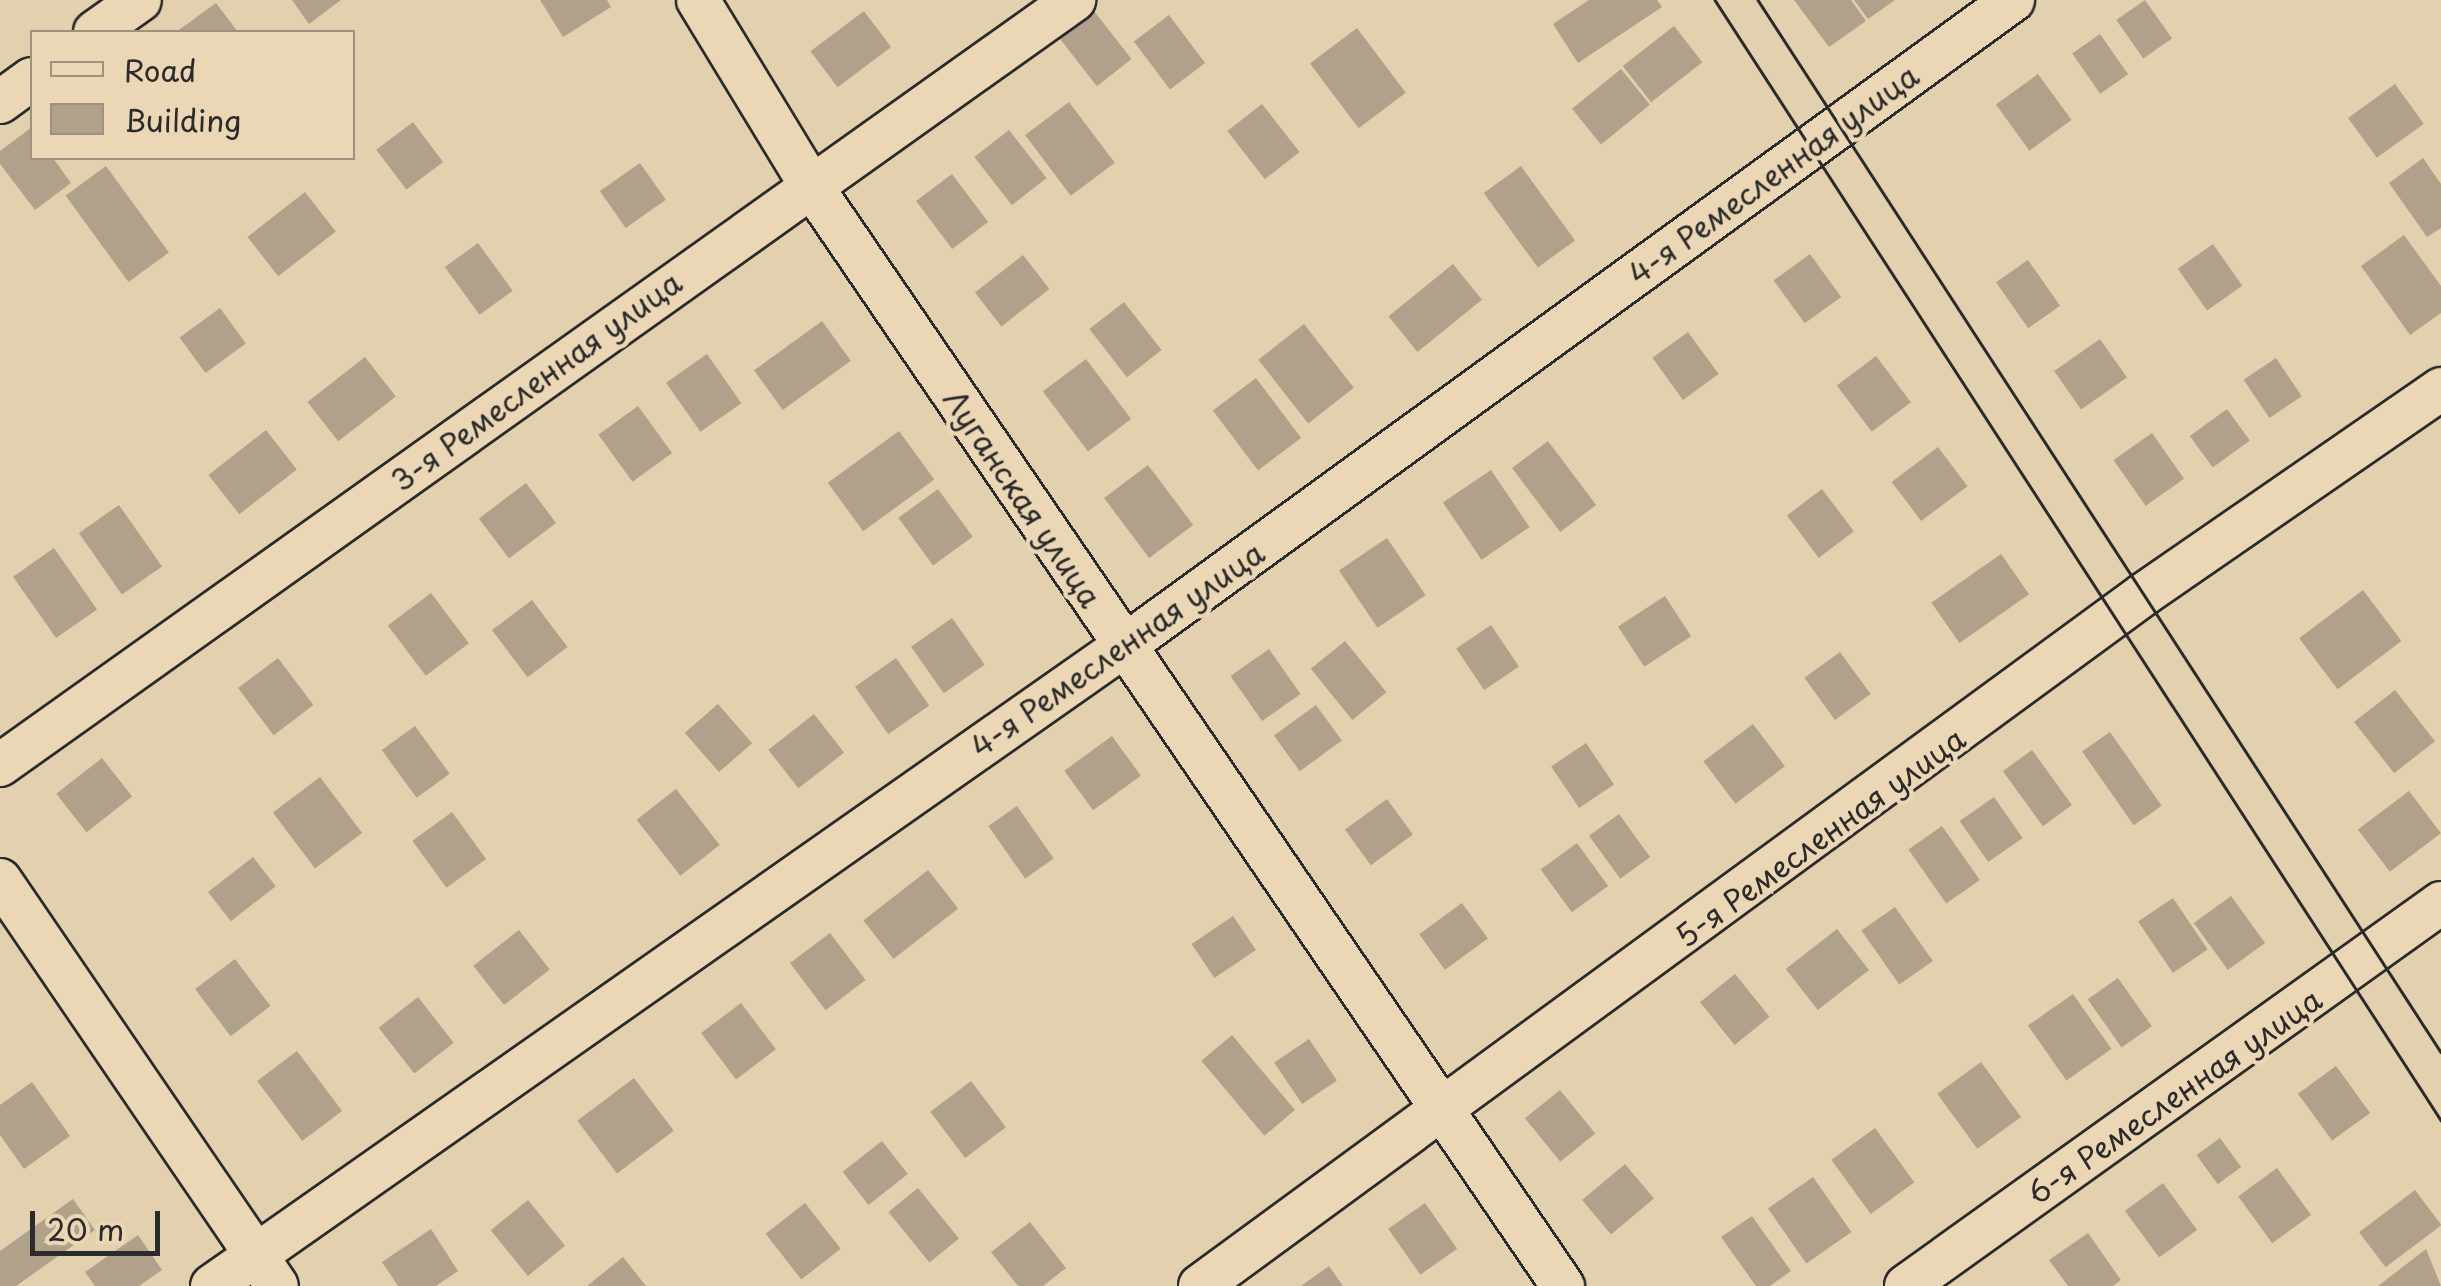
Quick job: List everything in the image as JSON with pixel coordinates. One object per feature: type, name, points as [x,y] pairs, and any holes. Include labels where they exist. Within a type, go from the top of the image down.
[{"type":"street","points":[[99,30],[140,0]]},
{"type":"street","name":"Луганская улица","points":[[698,0],[810,184],[1563,1286]]},
{"type":"street","name":"3-я Ремесленная улица","points":[[0,765],[810,184],[1074,0]]},
{"type":"street","name":"4-я Ремесленная улица","points":[[212,1286],[266,1271],[2013,0]]},
{"type":"street","points":[[0,102],[30,80]]},
{"type":"street","name":"5-я Ремесленная улица","points":[[1200,1286],[1446,1112],[2144,594],[2441,389]]},
{"type":"street","points":[[0,880],[266,1271]]},
{"type":"street","name":"6-я Ремесленная улица","points":[[1906,1286],[2441,903]]},
{"type":"building","points":[[292,0],[341,0],[309,24]]},
{"type":"building","points":[[540,0],[607,0],[611,7],[563,37]]},
{"type":"building","points":[[1589,0],[1657,0],[1662,7],[1578,63],[1553,24]]},
{"type":"building","points":[[1794,0],[1851,0],[1866,21],[1829,47]]},
{"type":"building","points":[[1854,0],[1895,0],[1868,19]]},
{"type":"building","points":[[2145,0],[2172,39],[2143,59],[2116,20]]},
{"type":"building","points":[[216,3],[236,30],[179,30]]},
{"type":"building","points":[[864,11],[891,47],[838,87],[810,51]]},
{"type":"building","points":[[1094,11],[1132,59],[1097,86],[1059,38]]},
{"type":"building","points":[[1169,15],[1205,63],[1170,89],[1134,41]]},
{"type":"building","points":[[1674,26],[1702,62],[1651,102],[1623,66]]},
{"type":"building","points":[[1357,28],[1406,93],[1359,128],[1310,64]]},
{"type":"building","points":[[2100,34],[2128,74],[2100,94],[2072,54]]},
{"type":"building","points":[[1621,69],[1650,105],[1601,144],[1572,109]]},
{"type":"building","points":[[2038,74],[2072,120],[2029,151],[1996,105]]},
{"type":"building","points":[[2395,84],[2424,124],[2377,158],[2348,118]]},
{"type":"building","points":[[1069,102],[1115,163],[1071,196],[1025,135]]},
{"type":"building","points":[[1262,104],[1300,152],[1265,179],[1227,131]]},
{"type":"building","points":[[413,122],[443,162],[406,190],[376,150]]},
{"type":"building","points":[[30,128],[30,160],[54,160],[71,183],[35,210],[0,164],[0,151]]},
{"type":"building","points":[[1009,130],[1047,178],[1012,205],[974,157]]},
{"type":"building","points":[[2423,158],[2441,184],[2441,228],[2427,237],[2389,183]]},
{"type":"building","points":[[640,163],[666,200],[626,228],[600,191]]},
{"type":"building","points":[[106,166],[169,253],[128,282],[66,195]]},
{"type":"building","points":[[1521,166],[1575,240],[1538,267],[1484,193]]},
{"type":"building","points":[[952,174],[988,222],[952,249],[916,201]]},
{"type":"building","points":[[305,192],[336,231],[278,276],[247,237]]},
{"type":"building","points":[[2404,235],[2441,286],[2441,313],[2410,335],[2361,266]]},
{"type":"building","points":[[478,243],[513,291],[480,315],[445,267]]},
{"type":"building","points":[[2213,244],[2242,286],[2207,310],[2178,269]]},
{"type":"building","points":[[1810,254],[1841,297],[1805,323],[1774,280]]},
{"type":"building","points":[[1023,255],[1049,289],[1001,326],[975,293]]},
{"type":"building","points":[[2028,260],[2060,306],[2028,328],[1996,282]]},
{"type":"building","points":[[1453,264],[1482,300],[1417,352],[1388,316]]},
{"type":"building","points":[[1124,302],[1162,350],[1127,377],[1089,329]]},
{"type":"building","points":[[220,308],[246,344],[205,373],[180,337]]},
{"type":"building","points":[[822,321],[851,361],[783,410],[754,370]]},
{"type":"building","points":[[1304,324],[1354,388],[1308,424],[1258,360]]},
{"type":"building","points":[[1688,332],[1719,374],[1683,400],[1652,358]]},
{"type":"building","points":[[2100,339],[2127,378],[2081,410],[2054,371]]},
{"type":"building","points":[[707,354],[741,403],[700,432],[666,383]]},
{"type":"building","points":[[1876,356],[1911,402],[1872,432],[1837,385]]},
{"type":"building","points":[[365,357],[396,396],[338,441],[307,402]]},
{"type":"building","points":[[2276,358],[2302,396],[2269,418],[2244,380]]},
{"type":"building","points":[[1086,359],[1131,419],[1088,451],[1043,391]]},
{"type":"building","points":[[1256,378],[1301,438],[1258,470],[1213,410]]},
{"type":"building","points":[[638,406],[672,453],[632,482],[598,435]]},
{"type":"building","points":[[2227,409],[2250,441],[2213,468],[2190,436]]},
{"type":"building","points":[[266,430],[297,469],[239,514],[208,475]]},
{"type":"building","points":[[899,431],[934,480],[863,531],[828,483]]},
{"type":"building","points":[[2152,433],[2184,479],[2146,506],[2113,460]]},
{"type":"building","points":[[1548,441],[1596,505],[1560,532],[1512,468]]},
{"type":"building","points":[[1938,447],[1967,486],[1921,521],[1892,482]]},
{"type":"building","points":[[1148,465],[1193,525],[1149,558],[1104,498]]},
{"type":"building","points":[[1491,470],[1530,527],[1482,560],[1443,502]]},
{"type":"building","points":[[526,483],[556,523],[509,558],[479,519]]},
{"type":"building","points":[[938,489],[973,537],[933,566],[898,518]]},
{"type":"building","points":[[1822,489],[1854,531],[1819,558],[1787,515]]},
{"type":"building","points":[[119,505],[162,566],[122,595],[79,533]]},
{"type":"building","points":[[1387,538],[1426,595],[1378,628],[1339,570]]},
{"type":"building","points":[[54,548],[97,609],[56,638],[13,577]]},
{"type":"building","points":[[2001,554],[2029,594],[1959,643],[1931,603]]},
{"type":"building","points":[[2363,590],[2402,641],[2338,689],[2299,638]]},
{"type":"building","points":[[431,593],[469,643],[426,676],[388,625]]},
{"type":"building","points":[[1665,596],[1691,636],[1644,667],[1618,626]]},
{"type":"building","points":[[532,600],[568,647],[528,677],[492,630]]},
{"type":"building","points":[[952,618],[985,665],[944,693],[911,647]]},
{"type":"building","points":[[1491,625],[1519,666],[1484,690],[1456,648]]},
{"type":"building","points":[[1345,641],[1387,692],[1352,720],[1311,669]]},
{"type":"building","points":[[1269,649],[1301,694],[1262,721],[1230,676]]},
{"type":"building","points":[[1840,652],[1871,694],[1835,720],[1804,678]]},
{"type":"building","points":[[278,658],[314,705],[274,735],[238,688]]},
{"type":"building","points":[[896,658],[929,706],[888,734],[855,687]]},
{"type":"building","points":[[2395,690],[2435,741],[2394,773],[2354,722]]},
{"type":"building","points":[[718,704],[752,743],[719,772],[685,733]]},
{"type":"building","points":[[1316,705],[1342,741],[1300,771],[1274,736]]},
{"type":"building","points":[[814,714],[844,753],[798,788],[768,750]]},
{"type":"building","points":[[1753,724],[1785,766],[1735,804],[1703,761]]},
{"type":"building","points":[[415,726],[450,774],[417,798],[382,750]]},
{"type":"building","points":[[2110,732],[2162,806],[2134,825],[2082,752]]},
{"type":"building","points":[[1112,736],[1141,776],[1093,810],[1064,771]]},
{"type":"building","points":[[1586,743],[1614,784],[1579,808],[1551,766]]},
{"type":"building","points":[[2032,750],[2072,805],[2043,826],[2003,771]]},
{"type":"building","points":[[102,758],[132,797],[86,832],[56,794]]},
{"type":"building","points":[[320,777],[362,833],[315,868],[273,813]]},
{"type":"building","points":[[676,789],[720,845],[680,876],[637,820]]},
{"type":"building","points":[[2409,791],[2441,833],[2390,872],[2358,830]]},
{"type":"building","points":[[1994,797],[2023,838],[1988,862],[1960,821]]},
{"type":"building","points":[[1387,799],[1413,835],[1371,865],[1345,830]]},
{"type":"building","points":[[1017,806],[1054,858],[1025,879],[988,826]]},
{"type":"building","points":[[452,812],[486,859],[446,888],[412,841]]},
{"type":"building","points":[[1619,814],[1650,857],[1620,879],[1589,836]]},
{"type":"building","points":[[1942,826],[1980,880],[1946,904],[1908,850]]},
{"type":"building","points":[[1577,843],[1608,886],[1572,912],[1541,869]]},
{"type":"building","points":[[253,857],[276,886],[231,921],[208,892]]},
{"type":"building","points":[[928,870],[958,909],[894,959],[863,920]]},
{"type":"building","points":[[2231,896],[2265,943],[2228,970],[2194,923]]},
{"type":"building","points":[[2173,898],[2208,949],[2173,973],[2138,921]]},
{"type":"building","points":[[1462,903],[1488,939],[1445,970],[1419,934]]},
{"type":"building","points":[[1895,907],[1933,961],[1899,985],[1861,931]]},
{"type":"building","points":[[1233,916],[1256,950],[1214,978],[1192,944]]},
{"type":"building","points":[[1837,929],[1869,970],[1818,1010],[1786,969]]},
{"type":"building","points":[[519,930],[550,969],[504,1005],[473,966]]},
{"type":"building","points":[[830,933],[866,980],[826,1010],[790,963]]},
{"type":"building","points":[[235,959],[271,1006],[231,1036],[195,989]]},
{"type":"building","points":[[1735,974],[1770,1017],[1735,1045],[1700,1002]]},
{"type":"building","points":[[2118,978],[2152,1026],[2122,1048],[2088,999]]},
{"type":"building","points":[[2073,994],[2111,1049],[2066,1080],[2028,1026]]},
{"type":"building","points":[[418,997],[454,1043],[414,1073],[379,1028]]},
{"type":"building","points":[[741,1003],[776,1049],[736,1079],[701,1033]]},
{"type":"building","points":[[1232,1035],[1295,1110],[1264,1136],[1201,1061]]},
{"type":"building","points":[[1309,1039],[1337,1080],[1302,1104],[1274,1062]]},
{"type":"building","points":[[297,1051],[342,1111],[302,1141],[257,1081]]},
{"type":"building","points":[[1981,1062],[2021,1117],[1977,1149],[1937,1094]]},
{"type":"building","points":[[2336,1066],[2370,1113],[2332,1141],[2298,1094]]},
{"type":"building","points":[[634,1078],[674,1131],[617,1173],[577,1121]]},
{"type":"building","points":[[971,1081],[1006,1127],[965,1158],[930,1112]]},
{"type":"building","points":[[32,1082],[70,1136],[24,1169],[0,1135],[0,1105]]},
{"type":"building","points":[[1560,1090],[1595,1134],[1560,1162],[1525,1118]]},
{"type":"building","points":[[1875,1128],[1914,1182],[1871,1214],[1831,1160]]},
{"type":"building","points":[[2220,1138],[2241,1167],[2218,1184],[2197,1155]]},
{"type":"building","points":[[882,1141],[908,1174],[868,1205],[843,1172]]},
{"type":"building","points":[[1625,1164],[1654,1198],[1611,1234],[1582,1200]]},
{"type":"building","points":[[2277,1168],[2311,1215],[2272,1243],[2238,1196]]},
{"type":"building","points":[[1813,1177],[1851,1232],[1806,1263],[1768,1209]]},
{"type":"building","points":[[2163,1183],[2197,1230],[2159,1258],[2125,1211]]},
{"type":"building","points":[[918,1188],[959,1239],[929,1262],[888,1212]]},
{"type":"building","points":[[2415,1190],[2441,1226],[2386,1267],[2359,1232]]},
{"type":"building","points":[[73,1199],[95,1230],[16,1286],[0,1286],[0,1251]]},
{"type":"building","points":[[528,1200],[565,1246],[528,1276],[491,1230]]},
{"type":"building","points":[[805,1203],[841,1249],[801,1279],[766,1234]]},
{"type":"building","points":[[1425,1203],[1457,1249],[1420,1275],[1388,1229]]},
{"type":"building","points":[[1752,1216],[1791,1271],[1770,1286],[1756,1286],[1721,1237]]},
{"type":"building","points":[[1030,1222],[1066,1268],[1043,1286],[1018,1286],[991,1252]]},
{"type":"building","points":[[431,1229],[458,1271],[436,1286],[398,1286],[382,1262]]},
{"type":"building","points":[[2088,1233],[2121,1280],[2113,1286],[2068,1286],[2049,1260]]},
{"type":"building","points":[[138,1235],[162,1270],[139,1286],[95,1286],[85,1272]]},
{"type":"building","points":[[2426,1249],[2441,1286],[2378,1286]]},
{"type":"building","points":[[623,1257],[646,1286],[587,1286]]},
{"type":"building","points":[[1329,1266],[1343,1286],[1301,1286]]},
{"type":"tram line","points":[[1715,0],[2441,1120]]},
{"type":"tram line","points":[[1758,0],[2441,1052]]}]
